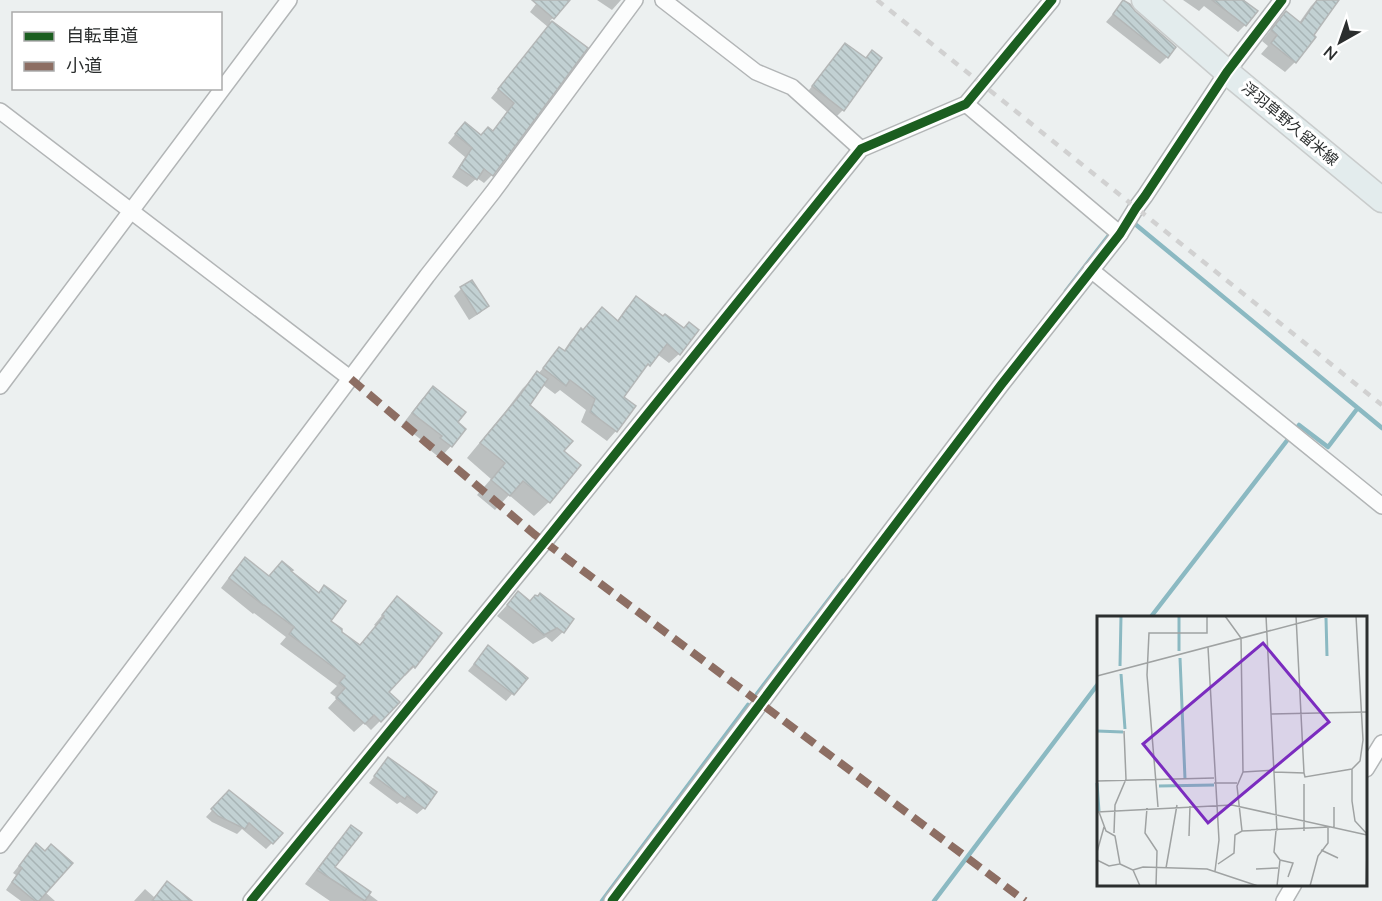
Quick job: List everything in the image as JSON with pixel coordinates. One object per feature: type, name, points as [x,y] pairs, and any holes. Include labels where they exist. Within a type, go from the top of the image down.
[{"type":"main road","name":"浮羽草野久留米線","points":[[1144,0],[1382,200]]},
{"type":"street","points":[[222,90],[289,0]]},
{"type":"street","points":[[0,845],[427,276],[493,192],[635,0]]},
{"type":"street","points":[[663,0],[756,72],[792,87],[861,149]]},
{"type":"street","points":[[251,901],[861,149],[966,104],[1052,0]]},
{"type":"street","points":[[612,901],[1001,385],[1120,234],[1227,72],[1282,0]]},
{"type":"street","points":[[0,386],[222,90]]},
{"type":"street","points":[[966,104],[1120,234]]},
{"type":"street","points":[[0,111],[351,379]]},
{"type":"street","points":[[1091,270],[1382,506]]},
{"type":"street","points":[[1367,766],[1382,743]]},
{"type":"street","points":[[1284,901],[1293,886]]},
{"type":"building","points":[[532,0],[570,0],[554,19]]},
{"type":"building","points":[[1123,0],[1176,47],[1168,58],[1113,14]]},
{"type":"building","points":[[1212,0],[1243,0],[1258,11],[1246,26]]},
{"type":"building","points":[[1317,0],[1339,0],[1314,35],[1316,37],[1296,63],[1271,43],[1277,35],[1271,30],[1286,11],[1301,23]]},
{"type":"building","points":[[552,21],[588,48],[493,176],[484,169],[477,180],[459,168],[472,148],[455,134],[465,122],[481,135],[488,127],[493,131],[514,103],[498,89]]},
{"type":"building","points":[[845,43],[866,58],[872,50],[882,58],[844,111],[812,86]]},
{"type":"building","points":[[472,280],[489,306],[477,314],[460,287]]},
{"type":"building","points":[[636,296],[684,328],[689,322],[699,330],[680,355],[667,344],[650,366],[648,364],[624,397],[636,406],[617,432],[590,412],[595,399],[570,380],[566,386],[543,368],[559,347],[565,351],[581,328],[583,330],[602,307],[618,321]]},
{"type":"building","points":[[537,371],[548,379],[530,405],[573,441],[564,451],[581,465],[550,503],[523,481],[510,496],[491,480],[505,463],[480,443]]},
{"type":"building","points":[[433,386],[466,412],[458,422],[466,429],[452,447],[440,438],[442,436],[412,413]]},
{"type":"building","points":[[245,557],[269,576],[282,561],[319,593],[324,585],[346,601],[331,621],[360,645],[397,596],[442,633],[415,668],[413,666],[389,692],[400,702],[381,722],[374,715],[365,724],[336,698],[345,688],[339,683],[345,676],[289,634],[294,627],[229,578]]},
{"type":"building","points":[[518,591],[530,601],[540,593],[574,619],[564,633],[557,628],[544,635],[507,605]]},
{"type":"building","points":[[488,645],[528,678],[514,695],[474,664]]},
{"type":"building","points":[[388,757],[437,792],[425,809],[407,796],[405,799],[374,776]]},
{"type":"building","points":[[229,790],[283,833],[273,844],[249,823],[245,829],[218,816],[211,809]]},
{"type":"building","points":[[351,825],[362,833],[335,867],[371,892],[365,901],[317,870]]},
{"type":"building","points":[[36,843],[45,851],[51,844],[73,863],[39,901],[35,901],[12,882],[22,868],[19,866]]},
{"type":"building","points":[[167,881],[192,901],[152,901]]},
{"type":"waterway","points":[[1135,224],[1382,428]]},
{"type":"waterway","points":[[1066,291],[1110,234]]},
{"type":"waterway","points":[[1152,616],[1299,425],[1328,447],[1357,409]]},
{"type":"waterway","points":[[757,694],[843,581]]},
{"type":"waterway","points":[[934,901],[1097,685]]},
{"type":"waterway","points":[[602,901],[748,705]]},
{"type":"railway","points":[[877,0],[1382,405]]},
{"type":"marked path","points":[[351,379],[534,534],[1025,901]]},
{"type":"cycle path","points":[[251,901],[861,149],[966,104],[1052,0]]},
{"type":"cycle path","points":[[612,901],[1001,385],[1120,234],[1227,72],[1282,0]]}]
